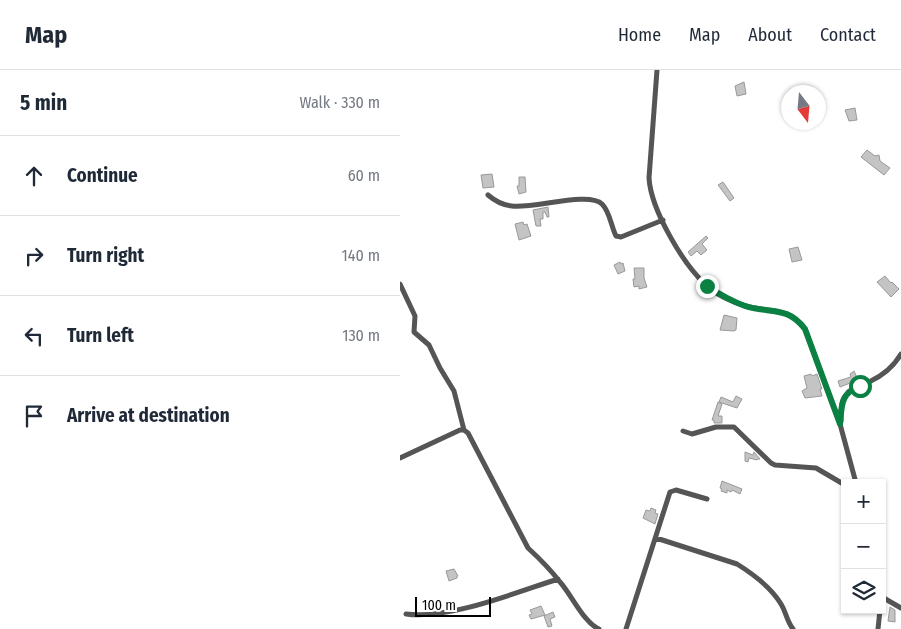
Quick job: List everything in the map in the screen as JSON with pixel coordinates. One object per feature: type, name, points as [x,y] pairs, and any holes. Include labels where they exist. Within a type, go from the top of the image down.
[{"type":"street","points":[[657,70],[649,178],[652,194],[663,220],[683,258],[707,286],[722,296],[747,306],[784,312],[800,322],[805,329],[840,424],[855,479]]},
{"type":"street","points":[[488,196],[494,201],[512,206],[538,205],[584,199],[598,201],[607,210],[616,236],[621,237],[663,220]]},
{"type":"street","points":[[400,284],[416,316],[414,332],[429,345],[454,391],[464,430],[468,433],[491,474],[526,543],[558,579],[592,624],[600,629]]},
{"type":"street","points":[[840,424],[842,403],[850,390],[877,378],[897,361],[901,354]]},
{"type":"street","points":[[683,431],[692,434],[716,427],[734,428],[770,463],[816,468],[841,483]]},
{"type":"street","points":[[400,458],[454,432],[464,430]]},
{"type":"street","points":[[626,629],[670,492],[676,490],[707,499]]},
{"type":"street","points":[[656,538],[737,564],[744,568],[778,600],[793,629]]},
{"type":"street","points":[[406,614],[419,616],[458,609],[558,579]]},
{"type":"street","points":[[886,599],[901,608]]},
{"type":"street","points":[[878,629],[880,614]]},
{"type":"building","points":[[744,82],[746,94],[737,96],[735,86]]},
{"type":"building","points":[[855,108],[857,120],[849,121],[845,110]]},
{"type":"building","points":[[867,150],[875,156],[879,155],[880,161],[890,168],[884,175],[861,157]]},
{"type":"building","points":[[492,174],[494,187],[483,188],[481,175]]},
{"type":"building","points":[[519,177],[525,177],[526,192],[519,194],[517,186],[519,186]]},
{"type":"building","points":[[723,182],[734,198],[730,201],[718,185]]},
{"type":"building","points":[[548,207],[549,217],[543,212],[543,219],[540,219],[541,226],[536,226],[533,210]]},
{"type":"building","points":[[523,222],[524,225],[527,224],[531,236],[519,240],[515,224]]},
{"type":"building","points":[[706,236],[708,238],[702,244],[707,250],[701,255],[697,251],[691,256],[688,252]]},
{"type":"building","points":[[798,247],[802,260],[792,262],[789,249]]},
{"type":"building","points":[[620,262],[621,264],[623,263],[625,271],[618,274],[614,265]]},
{"type":"building","points":[[634,268],[644,268],[644,278],[647,287],[639,289],[639,286],[634,287]]},
{"type":"building","points":[[885,276],[899,289],[891,297],[877,282]]},
{"type":"building","points":[[724,315],[737,318],[736,330],[720,330]]},
{"type":"building","points":[[854,371],[858,380],[840,387],[838,381],[851,377],[850,374]]},
{"type":"building","points":[[811,374],[812,376],[817,374],[822,389],[820,389],[822,396],[805,398],[802,391],[807,388],[804,376]]},
{"type":"building","points":[[736,396],[742,399],[737,408],[719,402],[721,397],[733,402]]},
{"type":"building","points":[[718,402],[722,404],[718,416],[722,416],[722,423],[714,423],[714,420],[712,420]]},
{"type":"building","points":[[745,452],[753,455],[754,452],[760,459],[749,458],[748,462],[745,461]]},
{"type":"building","points":[[722,481],[742,489],[740,494],[732,490],[731,492],[727,490],[727,493],[721,491]]},
{"type":"building","points":[[651,508],[656,510],[655,513],[658,514],[655,524],[643,518],[646,510],[650,511]]},
{"type":"building","points":[[454,569],[458,576],[449,581],[446,571]]},
{"type":"building","points":[[541,606],[545,615],[531,619],[529,615],[532,614],[530,610]]},
{"type":"building","points":[[890,607],[895,610],[895,622],[888,621]]},
{"type":"building","points":[[553,612],[555,617],[550,619],[552,626],[548,627],[544,616]]},
{"type":"route","points":[[707,286],[722,296],[747,306],[784,312],[800,322],[805,329],[840,424],[842,403],[845,396],[850,390],[860,386]]}]
